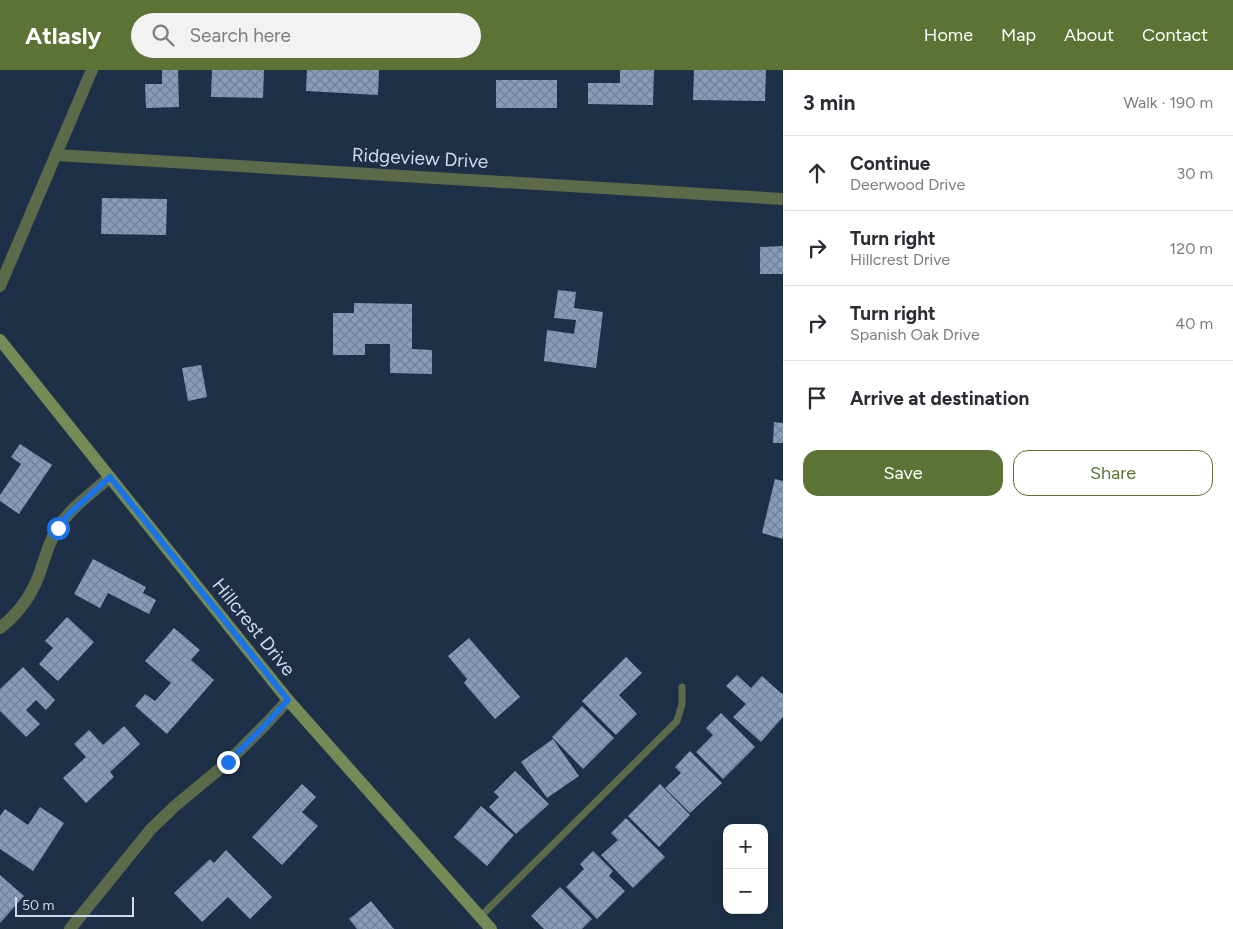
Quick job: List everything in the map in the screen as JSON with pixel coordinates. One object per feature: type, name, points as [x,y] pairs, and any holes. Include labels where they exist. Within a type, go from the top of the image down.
[{"type":"main road","name":"Hillcrest Drive","points":[[0,340],[288,700],[491,929]]},
{"type":"street","points":[[0,286],[92,70]]},
{"type":"street","name":"Ridgeview Drive","points":[[56,155],[783,198]]},
{"type":"street","points":[[0,628],[20,609],[30,594],[49,543],[58,528],[69,514],[110,477]]},
{"type":"street","points":[[70,929],[151,829],[175,806],[228,762],[288,700]]},
{"type":"lane","points":[[480,917],[677,721],[682,704],[682,687]]},
{"type":"building","points":[[162,70],[178,70],[179,107],[146,108],[145,84],[162,84]]},
{"type":"building","points":[[212,70],[264,70],[263,98],[211,97]]},
{"type":"building","points":[[307,70],[379,70],[378,95],[306,91]]},
{"type":"building","points":[[620,70],[654,70],[653,105],[588,104],[588,83],[620,83]]},
{"type":"building","points":[[694,70],[766,70],[765,101],[693,100]]},
{"type":"building","points":[[496,80],[557,80],[557,108],[496,108]]},
{"type":"building","points":[[102,198],[167,199],[166,235],[101,234]]},
{"type":"building","points":[[783,246],[783,274],[760,274],[760,247]]},
{"type":"building","points":[[558,290],[576,292],[574,308],[603,312],[596,368],[544,361],[547,330],[574,334],[576,320],[554,318]]},
{"type":"building","points":[[354,303],[412,304],[412,349],[432,350],[432,374],[390,373],[390,344],[365,344],[365,355],[333,355],[333,313],[354,313]]},
{"type":"building","points":[[201,365],[207,397],[188,401],[182,368]]},
{"type":"building","points":[[774,422],[783,423],[783,443],[773,443]]},
{"type":"building","points":[[20,444],[52,465],[19,514],[0,501],[0,495],[21,464],[11,457]]},
{"type":"building","points":[[775,479],[783,481],[783,539],[762,533]]},
{"type":"building","points":[[93,559],[146,587],[143,593],[156,600],[149,614],[108,593],[100,608],[74,594]]},
{"type":"building","points":[[67,617],[94,642],[58,681],[39,664],[53,648],[45,641]]},
{"type":"building","points":[[174,628],[200,650],[191,660],[214,680],[167,734],[135,706],[145,694],[155,701],[171,683],[145,661]]},
{"type":"building","points":[[469,638],[520,697],[495,719],[464,683],[467,679],[448,656]]},
{"type":"building","points":[[626,657],[642,673],[619,695],[637,714],[616,735],[582,701]]},
{"type":"building","points":[[23,667],[55,700],[46,710],[36,700],[26,710],[40,724],[26,737],[0,711],[0,689]]},
{"type":"building","points":[[737,675],[751,688],[762,676],[783,693],[783,717],[761,742],[733,717],[746,704],[726,686]]},
{"type":"building","points":[[582,706],[614,738],[583,769],[552,737]]},
{"type":"building","points":[[721,713],[755,747],[723,779],[696,752],[713,735],[706,728]]},
{"type":"building","points":[[124,726],[140,744],[110,772],[114,777],[86,803],[63,778],[86,757],[74,744],[89,730],[103,745]]},
{"type":"building","points":[[553,739],[579,776],[547,798],[521,762]]},
{"type":"building","points":[[690,751],[722,783],[690,813],[665,788],[681,773],[675,767]]},
{"type":"building","points":[[515,771],[549,804],[516,834],[489,807],[499,797],[494,792]]},
{"type":"building","points":[[302,784],[316,797],[302,812],[318,826],[282,865],[252,837]]},
{"type":"building","points":[[660,784],[690,815],[659,847],[628,816]]},
{"type":"building","points":[[481,806],[514,835],[487,866],[454,837]]},
{"type":"building","points":[[40,807],[64,823],[33,871],[0,849],[0,816],[5,809],[28,825]]},
{"type":"building","points":[[626,818],[665,857],[633,888],[601,855],[618,840],[611,833]]},
{"type":"building","points":[[226,850],[272,897],[250,919],[228,897],[202,922],[174,893],[210,859],[214,863]]},
{"type":"building","points":[[593,851],[613,871],[609,876],[625,891],[597,919],[566,887],[584,869],[580,864]]},
{"type":"building","points":[[0,875],[24,896],[0,923]]},
{"type":"building","points":[[560,887],[592,919],[582,929],[544,929],[531,916]]},
{"type":"building","points":[[371,901],[394,929],[357,929],[349,919]]},
{"type":"route","points":[[58,528],[69,514],[110,477],[288,700],[228,762]]}]
